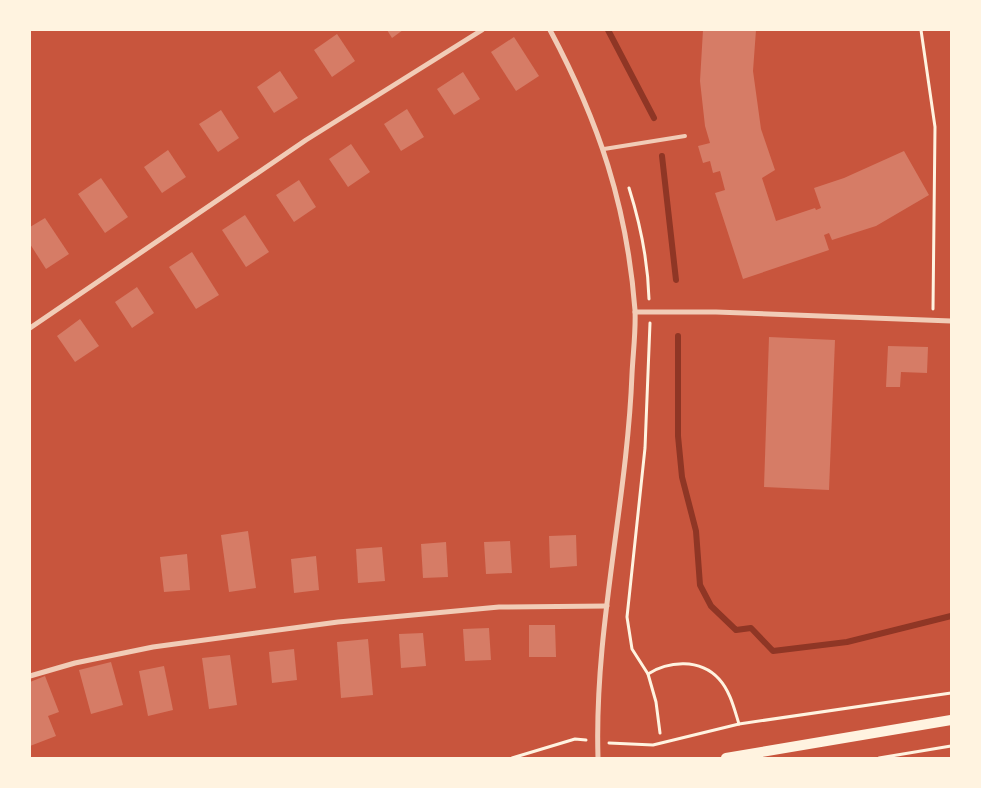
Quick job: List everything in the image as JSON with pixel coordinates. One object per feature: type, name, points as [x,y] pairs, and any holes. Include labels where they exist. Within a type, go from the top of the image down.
[{"type":"main road","points":[[726,758],[951,720]]},
{"type":"street","points":[[30,328],[306,140],[482,30]]},
{"type":"street","points":[[550,30],[587,106],[604,149],[625,230],[635,312],[626,463],[607,606],[597,741],[598,758]]},
{"type":"street","points":[[635,312],[716,312],[951,321]]},
{"type":"street","points":[[30,676],[75,663],[154,647],[338,622],[499,608],[607,606]]},
{"type":"lane","points":[[604,149],[685,136]]},
{"type":"path","points":[[921,30],[935,127],[933,320]]},
{"type":"path","points":[[650,326],[645,448],[627,617],[632,650],[648,674],[656,702],[660,733]]},
{"type":"path","points":[[648,674],[670,663],[704,668],[718,678],[731,698],[740,724]]},
{"type":"path","points":[[512,758],[575,739],[631,746],[653,745],[740,724],[951,693]]},
{"type":"path","points":[[879,758],[951,746]]},
{"type":"building","points":[[387,30],[403,30],[392,38]]},
{"type":"building","points":[[703,30],[756,30],[753,71],[761,129],[775,170],[762,178],[776,221],[815,208],[816,210],[821,208],[814,188],[844,178],[904,151],[929,195],[876,226],[832,240],[829,233],[824,235],[829,250],[743,279],[715,193],[725,190],[720,171],[713,173],[710,161],[703,163],[698,146],[710,143],[705,126],[700,81]]},
{"type":"building","points":[[337,34],[355,61],[332,77],[314,50]]},
{"type":"building","points":[[514,37],[539,76],[516,91],[491,52]]},
{"type":"building","points":[[280,71],[298,98],[274,113],[257,87]]},
{"type":"building","points":[[463,72],[480,99],[454,115],[437,89]]},
{"type":"building","points":[[407,109],[424,137],[401,151],[384,124]]},
{"type":"building","points":[[221,110],[239,138],[218,152],[199,124]]},
{"type":"building","points":[[351,144],[370,172],[348,187],[329,159]]},
{"type":"building","points":[[168,150],[186,177],[162,193],[144,167]]},
{"type":"building","points":[[101,178],[128,217],[105,233],[78,194]]},
{"type":"building","points":[[299,180],[316,207],[294,222],[276,195]]},
{"type":"building","points":[[245,215],[269,252],[246,267],[222,230]]},
{"type":"building","points":[[45,218],[69,254],[46,269],[30,244],[30,227]]},
{"type":"building","points":[[192,252],[219,295],[196,309],[169,267]]},
{"type":"building","points":[[137,287],[154,313],[132,328],[115,302]]},
{"type":"building","points":[[80,319],[99,346],[75,362],[57,336]]},
{"type":"building","points":[[769,337],[835,340],[829,490],[764,487]]},
{"type":"building","points":[[888,346],[928,347],[927,373],[901,372],[900,387],[886,387]]},
{"type":"building","points":[[248,531],[256,588],[229,592],[221,535]]},
{"type":"building","points":[[576,535],[577,566],[550,568],[549,536]]},
{"type":"building","points":[[510,541],[512,573],[486,574],[484,542]]},
{"type":"building","points":[[446,542],[448,577],[423,578],[421,544]]},
{"type":"building","points":[[382,547],[385,581],[358,583],[356,549]]},
{"type":"building","points":[[187,554],[190,590],[164,592],[160,557]]},
{"type":"building","points":[[316,556],[319,590],[294,593],[291,559]]},
{"type":"building","points":[[529,625],[555,625],[556,657],[529,657]]},
{"type":"building","points":[[489,628],[491,660],[465,661],[463,629]]},
{"type":"building","points":[[423,633],[426,666],[401,668],[399,634]]},
{"type":"building","points":[[368,639],[373,695],[341,698],[337,642]]},
{"type":"building","points":[[294,649],[297,680],[272,683],[269,652]]},
{"type":"building","points":[[230,655],[237,705],[209,709],[202,658]]},
{"type":"building","points":[[111,662],[123,705],[91,714],[79,670]]},
{"type":"building","points":[[164,666],[173,710],[148,716],[139,671]]},
{"type":"building","points":[[45,676],[59,712],[48,716],[56,736],[30,746],[30,682]]},
{"type":"waterway","points":[[608,30],[654,118]]},
{"type":"waterway","points":[[662,156],[676,280]]},
{"type":"waterway","points":[[678,336],[678,436],[682,477],[696,531],[700,585],[711,606],[736,630],[751,628],[773,651],[847,642],[951,616]]}]
